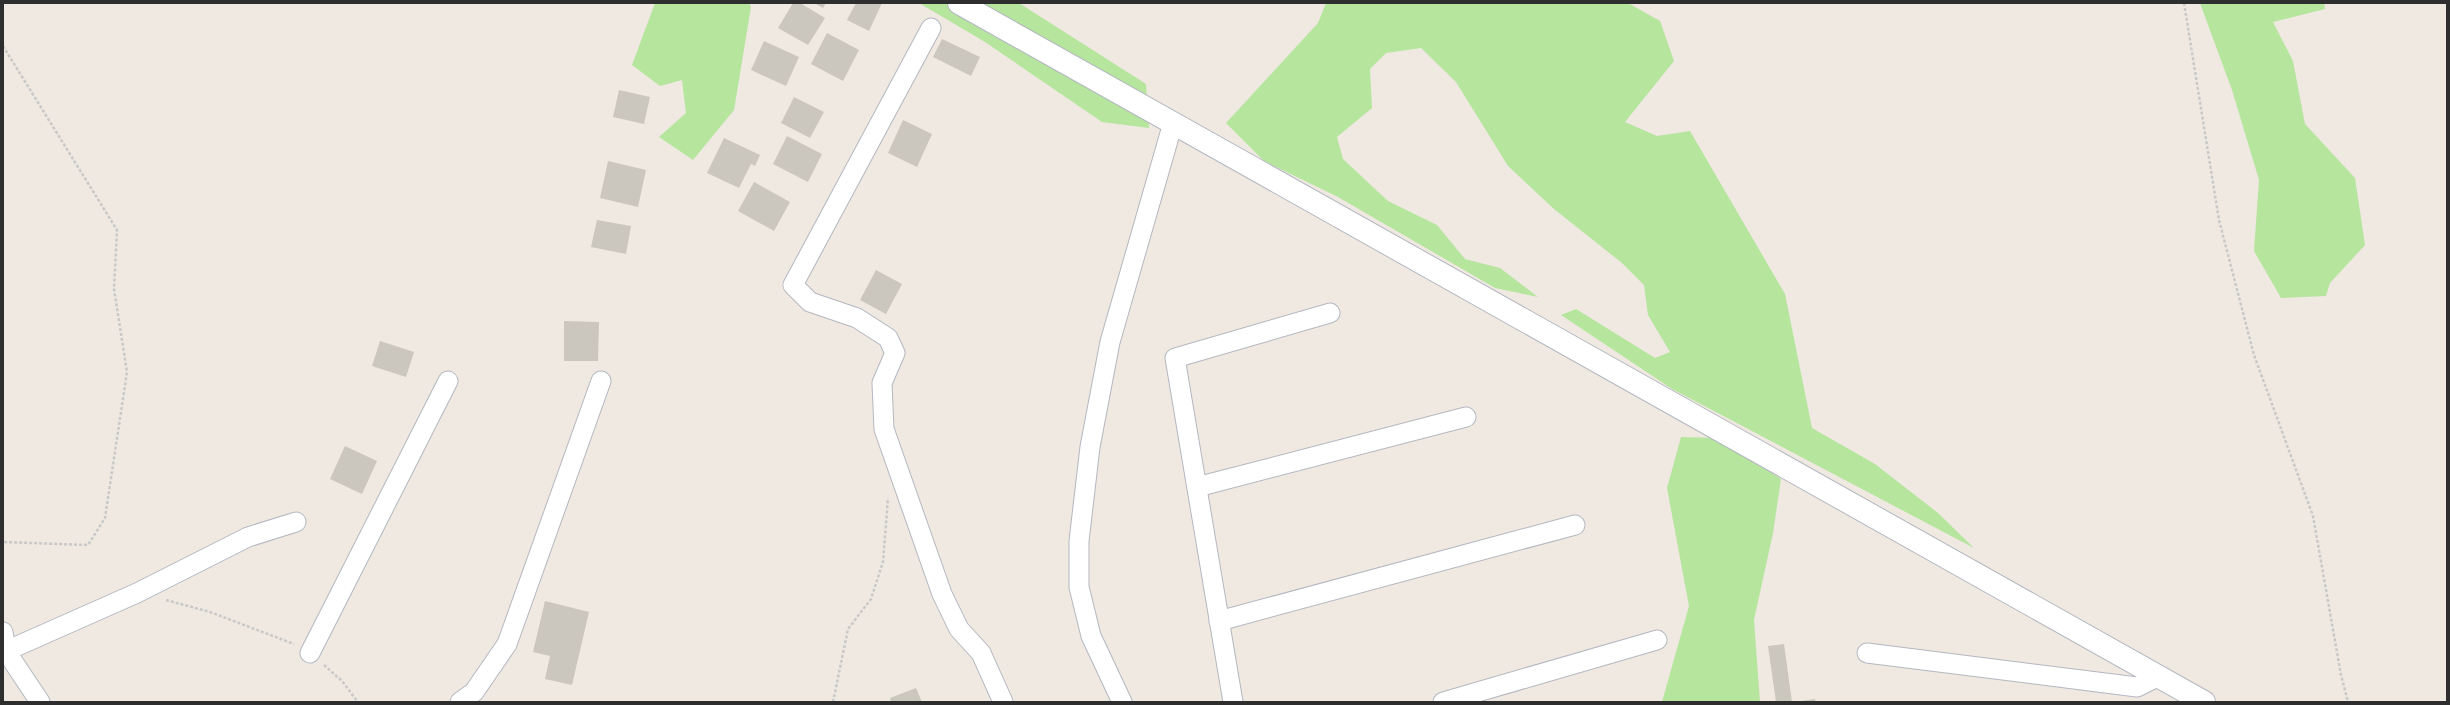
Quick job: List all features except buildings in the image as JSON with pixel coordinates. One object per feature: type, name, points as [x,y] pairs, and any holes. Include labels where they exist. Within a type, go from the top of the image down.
[{"type":"street","points":[[959,3],[2204,702]]},
{"type":"street","points":[[932,28],[793,285],[810,302],[857,318],[888,338],[895,353],[882,383],[884,429],[942,594],[959,629],[981,653],[1003,702]]},
{"type":"street","points":[[1122,702],[1091,636],[1079,587],[1079,541],[1090,447],[1110,342],[1173,123]]},
{"type":"street","points":[[1233,702],[1175,358],[1330,313]]},
{"type":"street","points":[[310,653],[448,380]]},
{"type":"street","points":[[460,702],[474,692],[507,644],[601,381]]},
{"type":"street","points":[[1197,487],[1466,417]]},
{"type":"street","points":[[6,652],[137,593],[248,537],[296,522]]},
{"type":"street","points":[[1219,621],[1574,525]]},
{"type":"street","points":[[3,632],[6,652],[40,702]]},
{"type":"street","points":[[1443,702],[1657,640]]},
{"type":"street","points":[[1866,653],[2137,687],[2159,676]]},
{"type":"path","points":[[2184,3],[2219,220],[2254,355],[2314,516],[2348,702]]},
{"type":"path","points":[[3,46],[117,230],[114,289],[127,372],[105,518],[88,545],[3,542]]},
{"type":"path","points":[[832,702],[848,629],[871,599],[883,562],[888,494]]},
{"type":"path","points":[[137,593],[210,612],[291,642],[310,653],[342,681],[358,702]]},
{"type":"green space","points":[[655,3],[749,3],[751,7],[734,110],[693,160],[659,137],[686,113],[682,80],[660,86],[632,65]]},
{"type":"green space","points":[[919,3],[1019,3],[1146,84],[1149,128],[1102,122],[985,42]]},
{"type":"green space","points":[[1326,3],[1628,3],[1660,21],[1674,61],[1625,122],[1657,136],[1690,131],[1785,294],[1812,428],[1875,464],[1938,513],[1974,548],[1672,389],[1561,315],[1576,309],[1655,358],[1670,352],[1648,315],[1644,285],[1622,263],[1554,209],[1508,166],[1456,82],[1421,48],[1386,53],[1370,69],[1372,108],[1337,137],[1343,159],[1388,201],[1437,225],[1465,259],[1500,268],[1538,297],[1495,288],[1338,197],[1264,161],[1226,123],[1318,23]]},
{"type":"green space","points":[[2200,3],[2324,3],[2325,9],[2273,22],[2293,61],[2305,124],[2355,178],[2365,245],[2330,283],[2326,296],[2281,298],[2254,251],[2259,180],[2232,90]]},
{"type":"green space","points":[[1681,437],[1718,438],[1781,479],[1773,533],[1754,620],[1760,702],[1662,702],[1689,606],[1667,488]]}]
